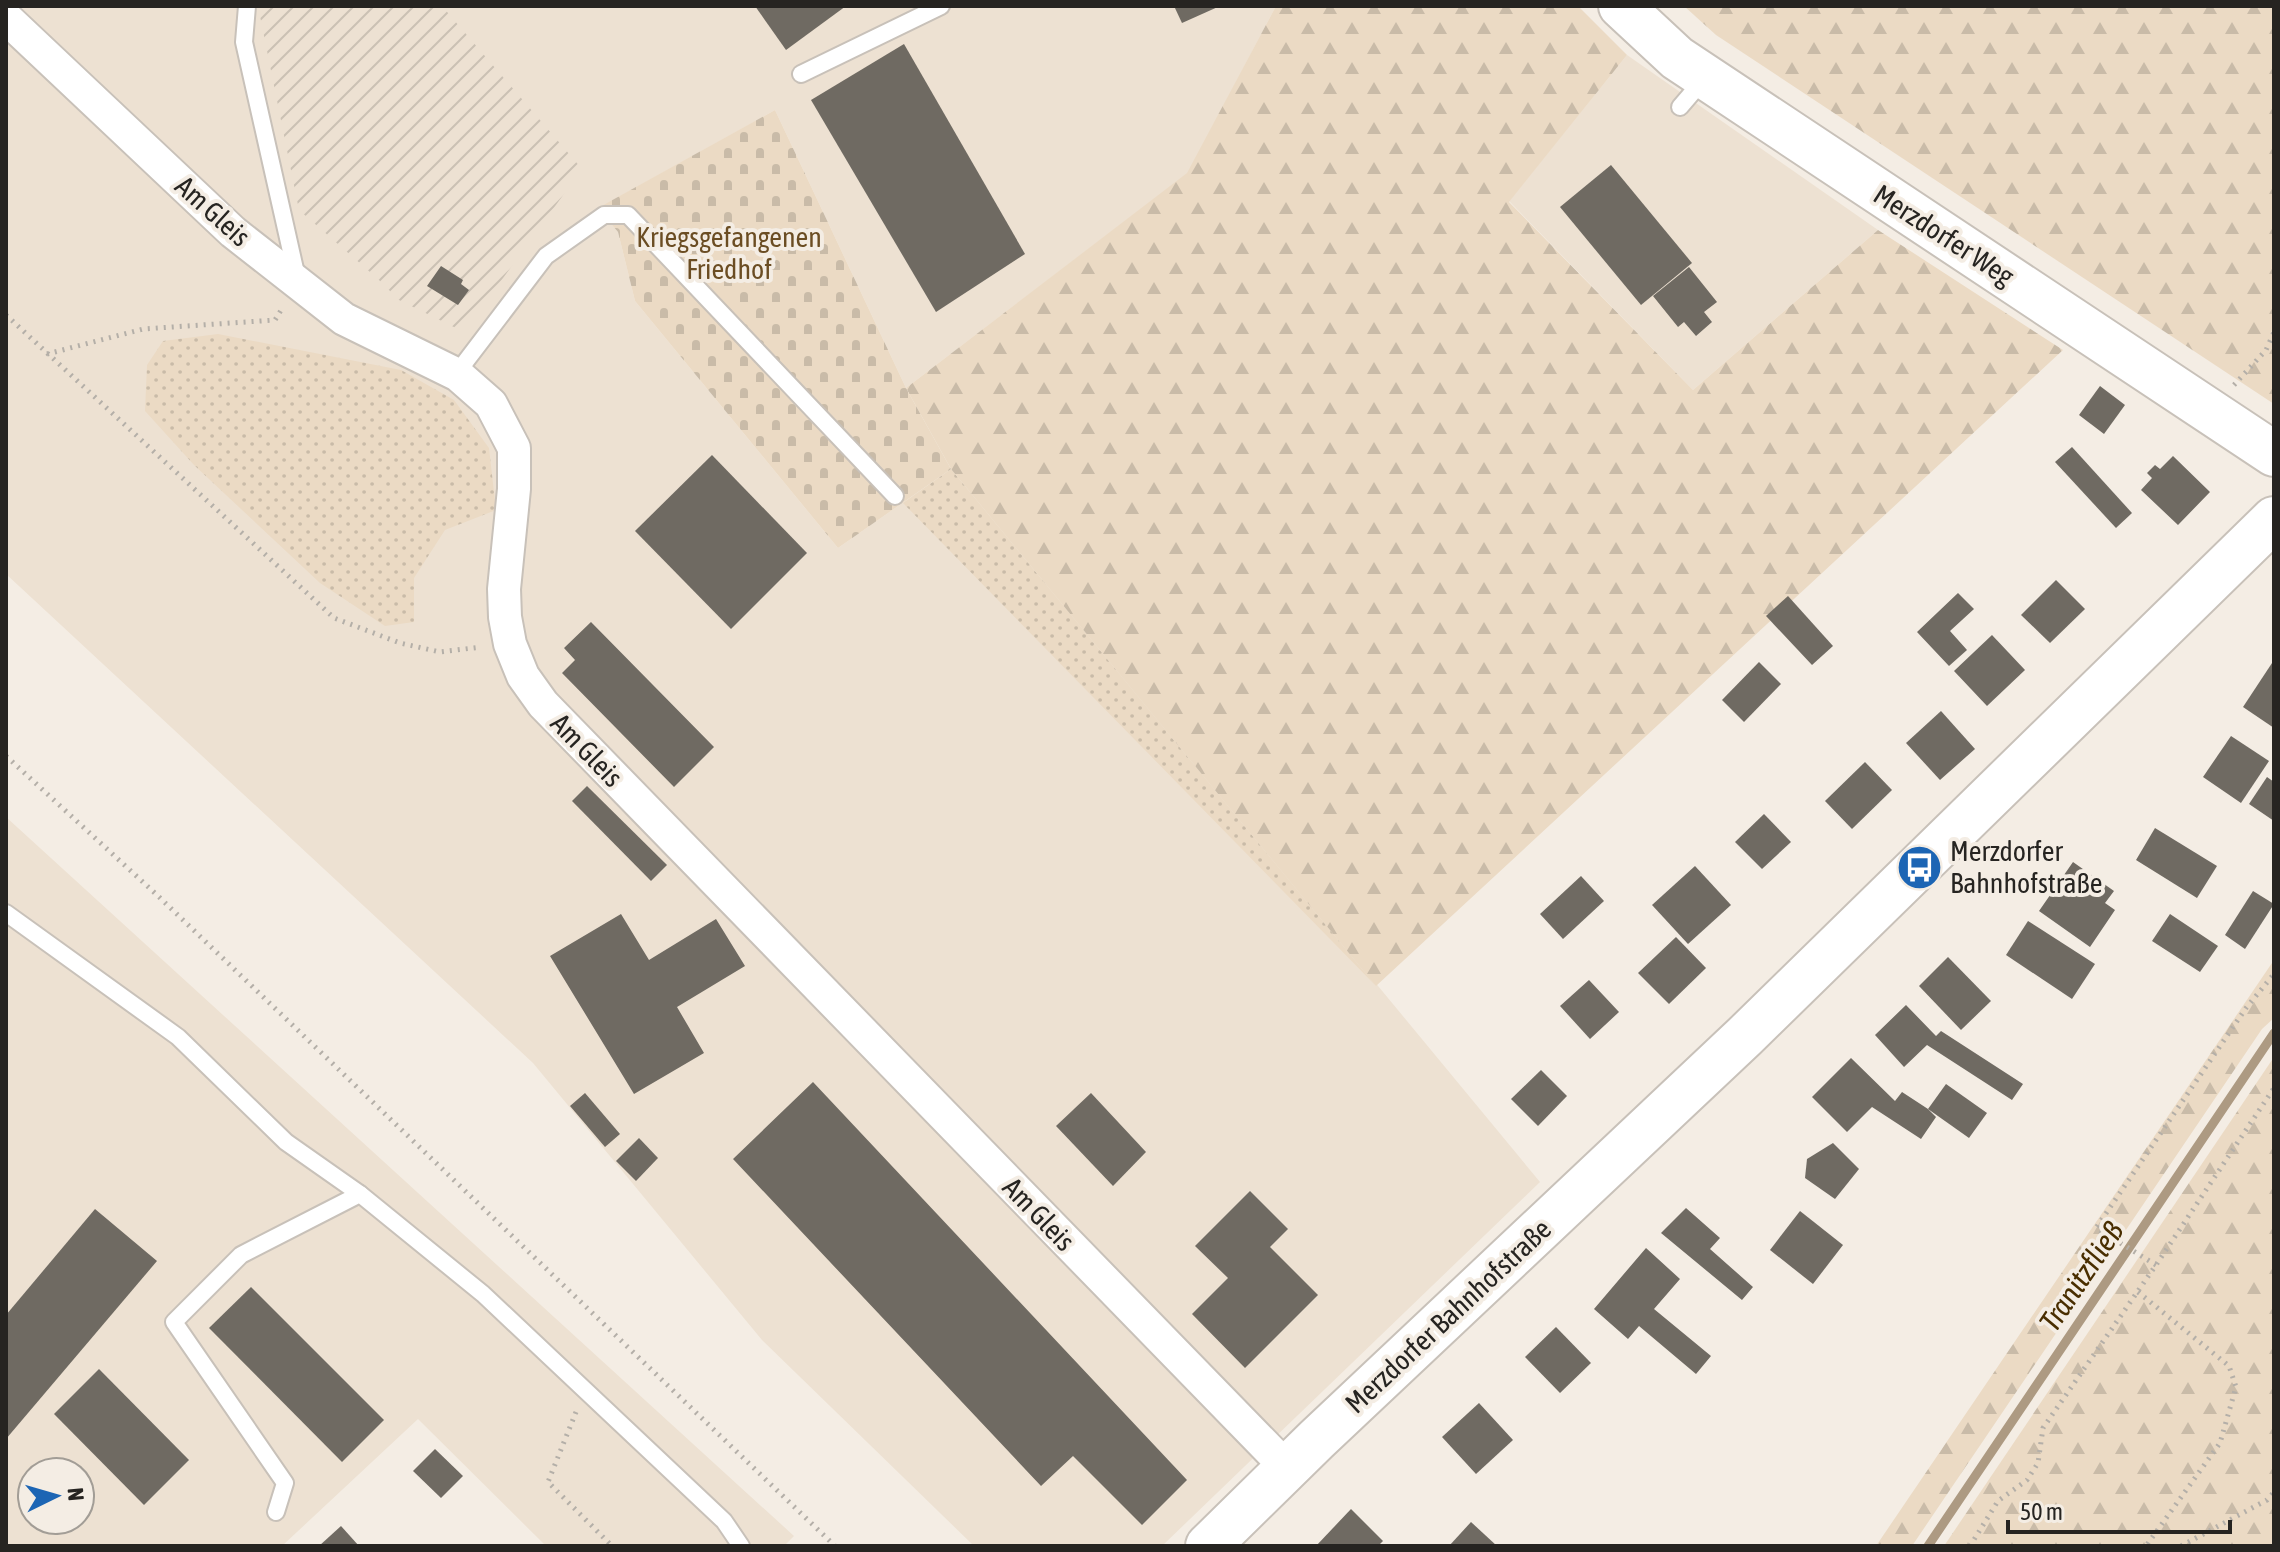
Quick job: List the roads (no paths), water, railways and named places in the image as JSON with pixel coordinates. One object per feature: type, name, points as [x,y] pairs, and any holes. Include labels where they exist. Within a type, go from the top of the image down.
[{"type":"street","name":"Merzdorfer Weg","points":[[1621,6],[1677,58],[1693,92],[2274,454]]},
{"type":"street","name":"Am Gleis","points":[[6,18],[233,232],[344,319],[458,375],[491,404],[514,448],[514,489],[504,589],[505,617],[510,644],[523,676],[543,704],[1287,1468]]},
{"type":"street","name":"Merzdorfer Bahnhofstraße","points":[[1208,1546],[1745,1036],[2274,519]]},
{"type":"lane","points":[[247,6],[244,42],[298,282]]},
{"type":"lane","points":[[801,74],[941,6]]},
{"type":"lane","points":[[458,375],[546,256],[604,215],[628,215],[895,496]]},
{"type":"lane","points":[[6,913],[178,1037],[286,1142],[360,1194],[483,1294],[724,1521],[741,1546]]},
{"type":"lane","points":[[276,1512],[285,1483],[174,1322],[241,1255],[360,1194]]},
{"type":"waterway","name":"Tranitzfließ","points":[[1928,1546],[2274,1033]]},
{"type":"place","name":"Merzdorfer Bahnhofstraße","points":[[1919,867]]},
{"type":"park label","name":"Kriegsgefangenen Friedhof","points":[[729,253]]}]
